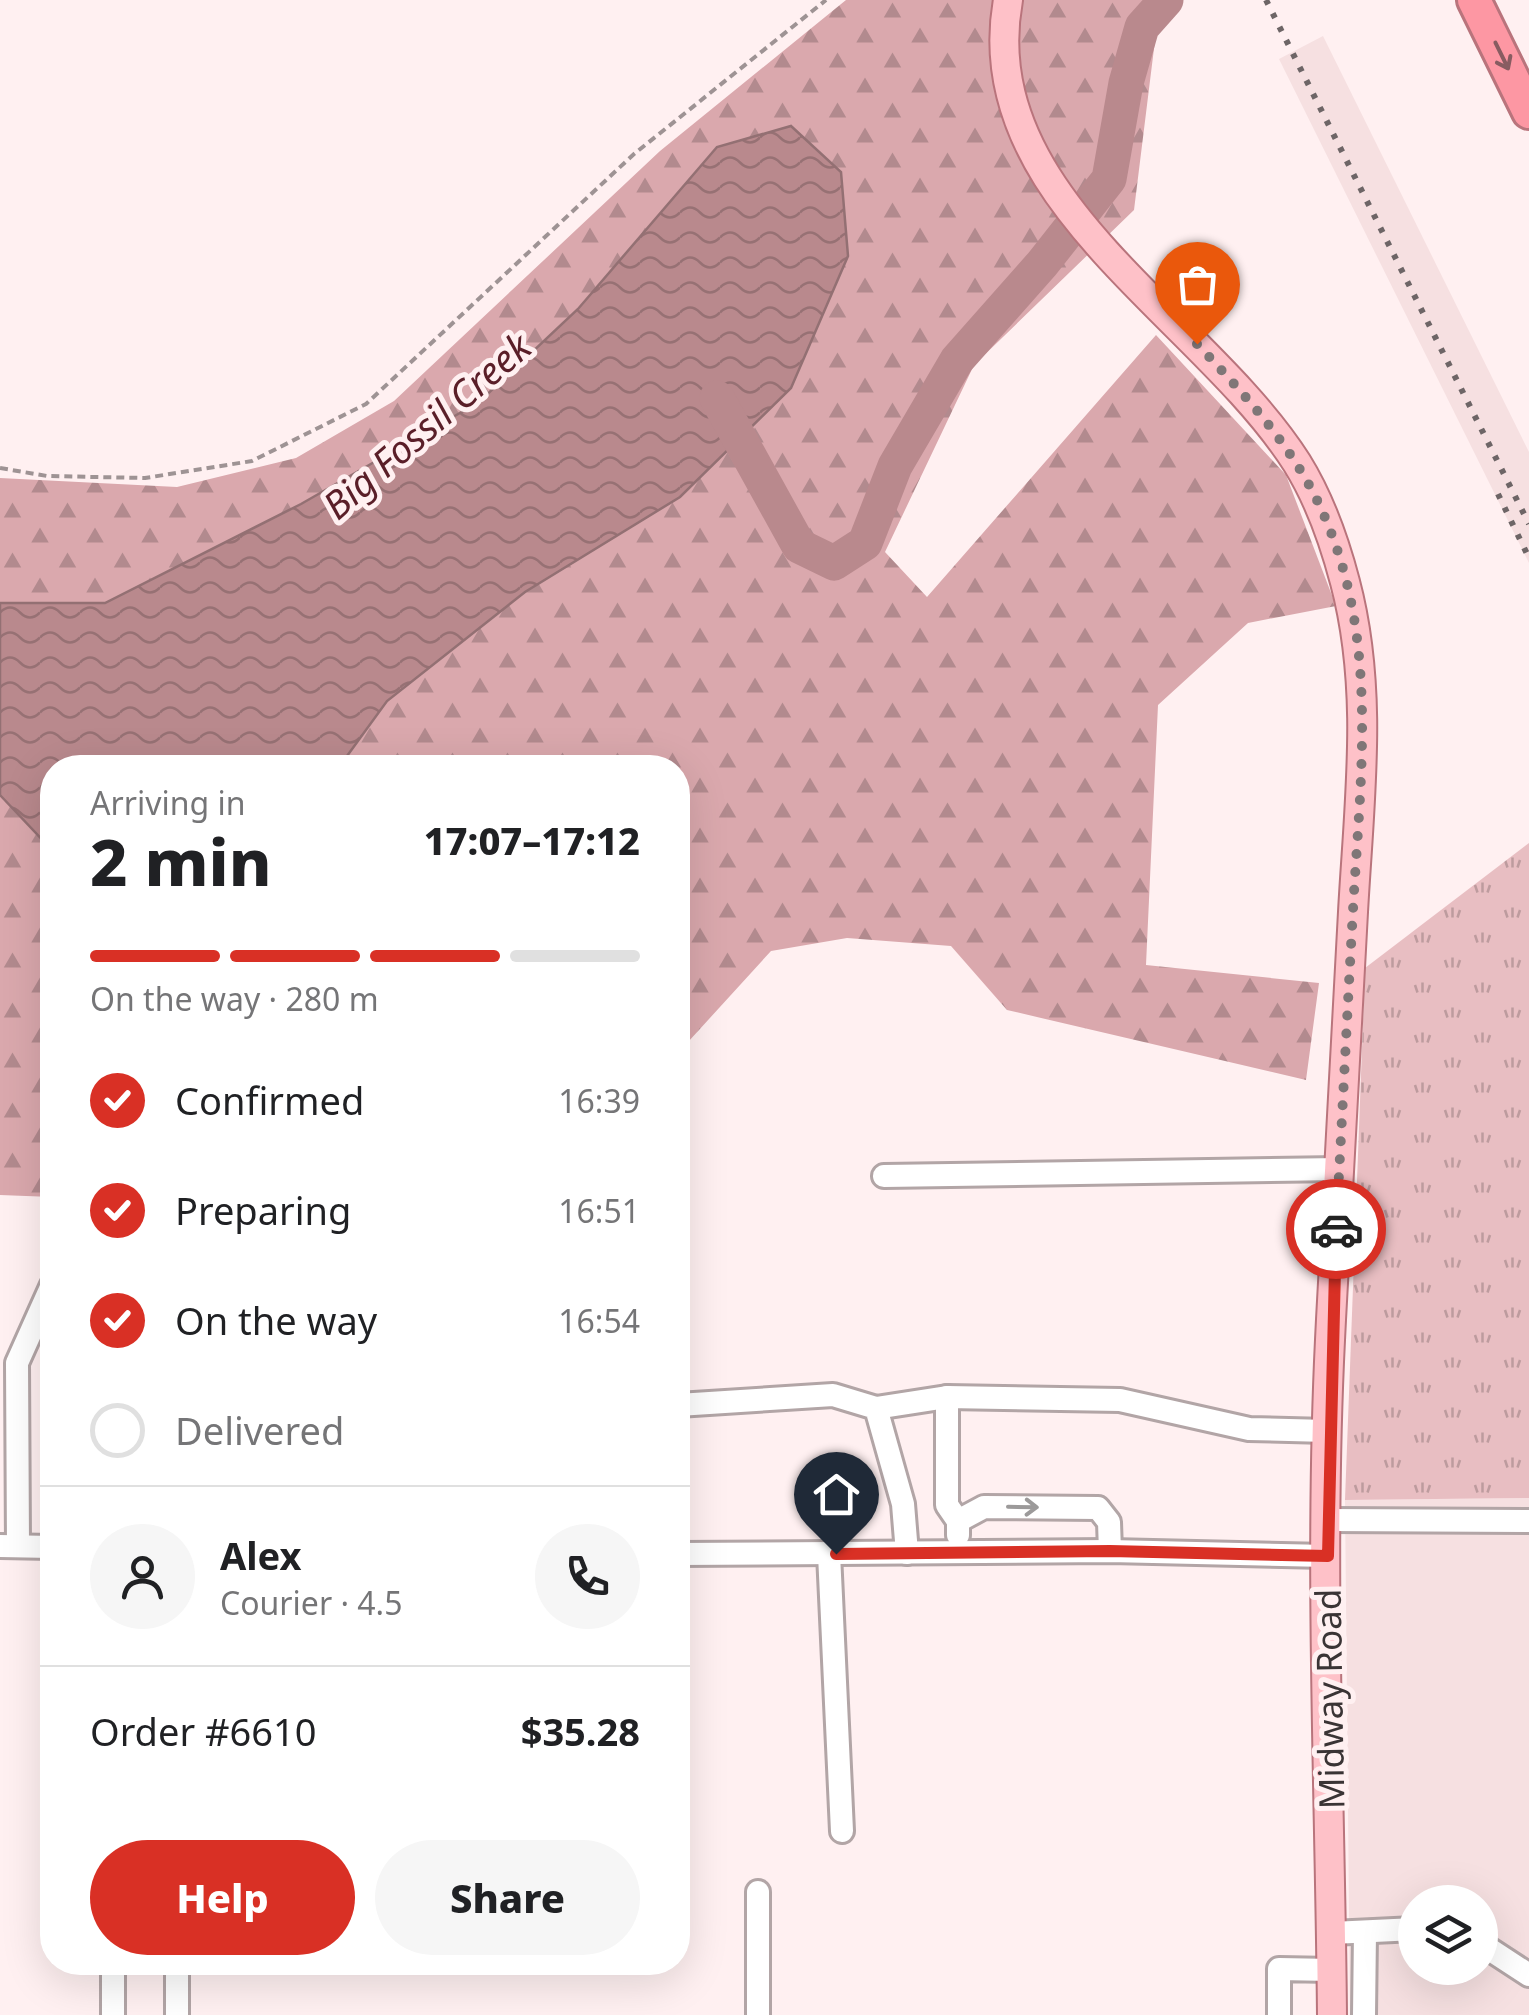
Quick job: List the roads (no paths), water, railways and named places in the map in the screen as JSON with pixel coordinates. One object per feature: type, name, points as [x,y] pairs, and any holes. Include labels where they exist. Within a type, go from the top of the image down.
[{"type":"highway","points":[[1474,0],[1529,112]]},
{"type":"main road","name":"Midway Road","points":[[1008,0],[1002,56],[1006,86],[1024,140],[1052,188],[1216,363],[1297,462],[1328,523],[1348,591],[1361,668],[1364,745],[1328,1431],[1332,2015]]},
{"type":"street","points":[[884,1176],[1340,1169]]},
{"type":"street","points":[[40,1313],[18,1363],[9,1546],[40,1547]]},
{"type":"street","points":[[690,1405],[833,1394],[876,1408],[947,1397],[1120,1400],[1249,1429],[1328,1431]]},
{"type":"street","points":[[947,1397],[947,1505],[958,1521],[958,1551]]},
{"type":"street","points":[[876,1408],[903,1504],[907,1553]]},
{"type":"street","points":[[958,1521],[984,1507],[1098,1508],[1108,1522],[1110,1551]]},
{"type":"street","points":[[1328,1520],[1529,1521]]},
{"type":"street","points":[[690,1554],[1110,1551],[1328,1556]]},
{"type":"street","points":[[828,1554],[842,1831]]},
{"type":"street","points":[[758,1892],[758,2015]]},
{"type":"street","points":[[1332,1933],[1398,1930]]},
{"type":"street","points":[[1364,2015],[1365,1932]]},
{"type":"street","points":[[1498,1955],[1529,1975]]},
{"type":"street","points":[[1279,2015],[1279,1969],[1332,1970]]},
{"type":"street","points":[[113,1975],[113,2015]]},
{"type":"street","points":[[177,1975],[178,2015]]},
{"type":"water","points":[[791,126],[841,172],[848,256],[791,388],[680,497],[525,592],[387,701],[348,755],[40,755],[40,837],[0,795],[0,603],[105,603],[301,504],[479,402],[578,309],[717,147]]},
{"type":"waterway","name":"Big Fossil Creek","points":[[717,398],[799,546],[834,563],[865,543],[895,466],[957,360],[1042,264],[1109,179],[1126,83],[1142,27],[1166,0]]},
{"type":"railway","points":[[1266,0],[1529,524]]},
{"type":"railway","points":[[1498,494],[1529,558]]}]
